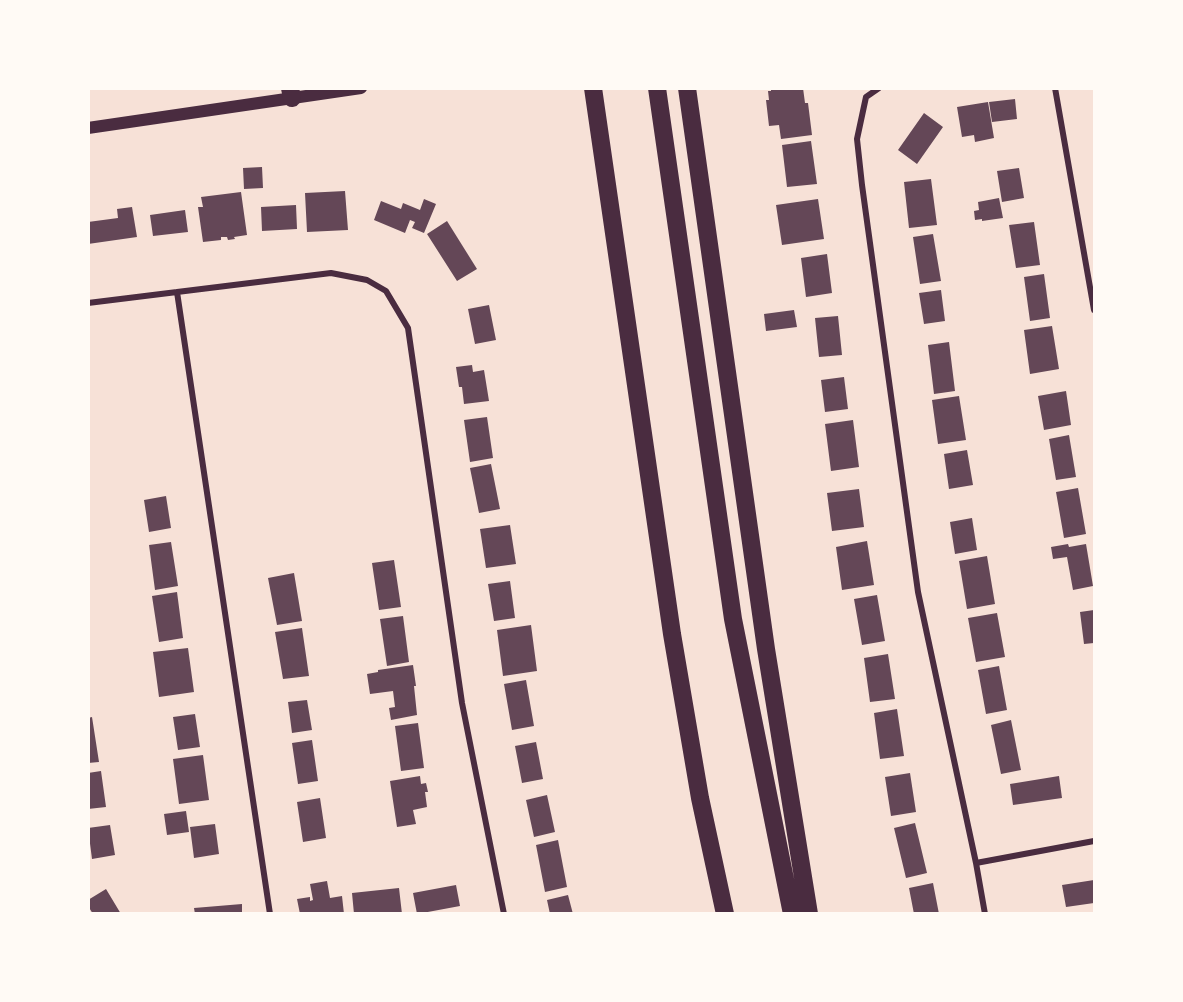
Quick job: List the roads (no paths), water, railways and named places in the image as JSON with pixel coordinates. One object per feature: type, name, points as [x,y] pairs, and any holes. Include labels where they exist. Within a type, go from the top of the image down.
[{"type":"highway","points":[[593,88],[672,634],[700,798],[725,914]]},
{"type":"highway","points":[[657,88],[733,619],[792,914]]},
{"type":"highway","points":[[687,88],[766,649],[809,914]]},
{"type":"main road","points":[[88,128],[290,93],[362,88]]},
{"type":"street","points":[[879,88],[866,97],[857,139],[862,185],[918,592],[985,914]]},
{"type":"street","points":[[1055,88],[1095,310]]},
{"type":"street","points":[[88,303],[332,273],[368,280],[386,291],[408,328],[462,703],[504,914]]},
{"type":"street","points":[[177,292],[270,914]]},
{"type":"street","points":[[976,863],[1095,841]]}]
